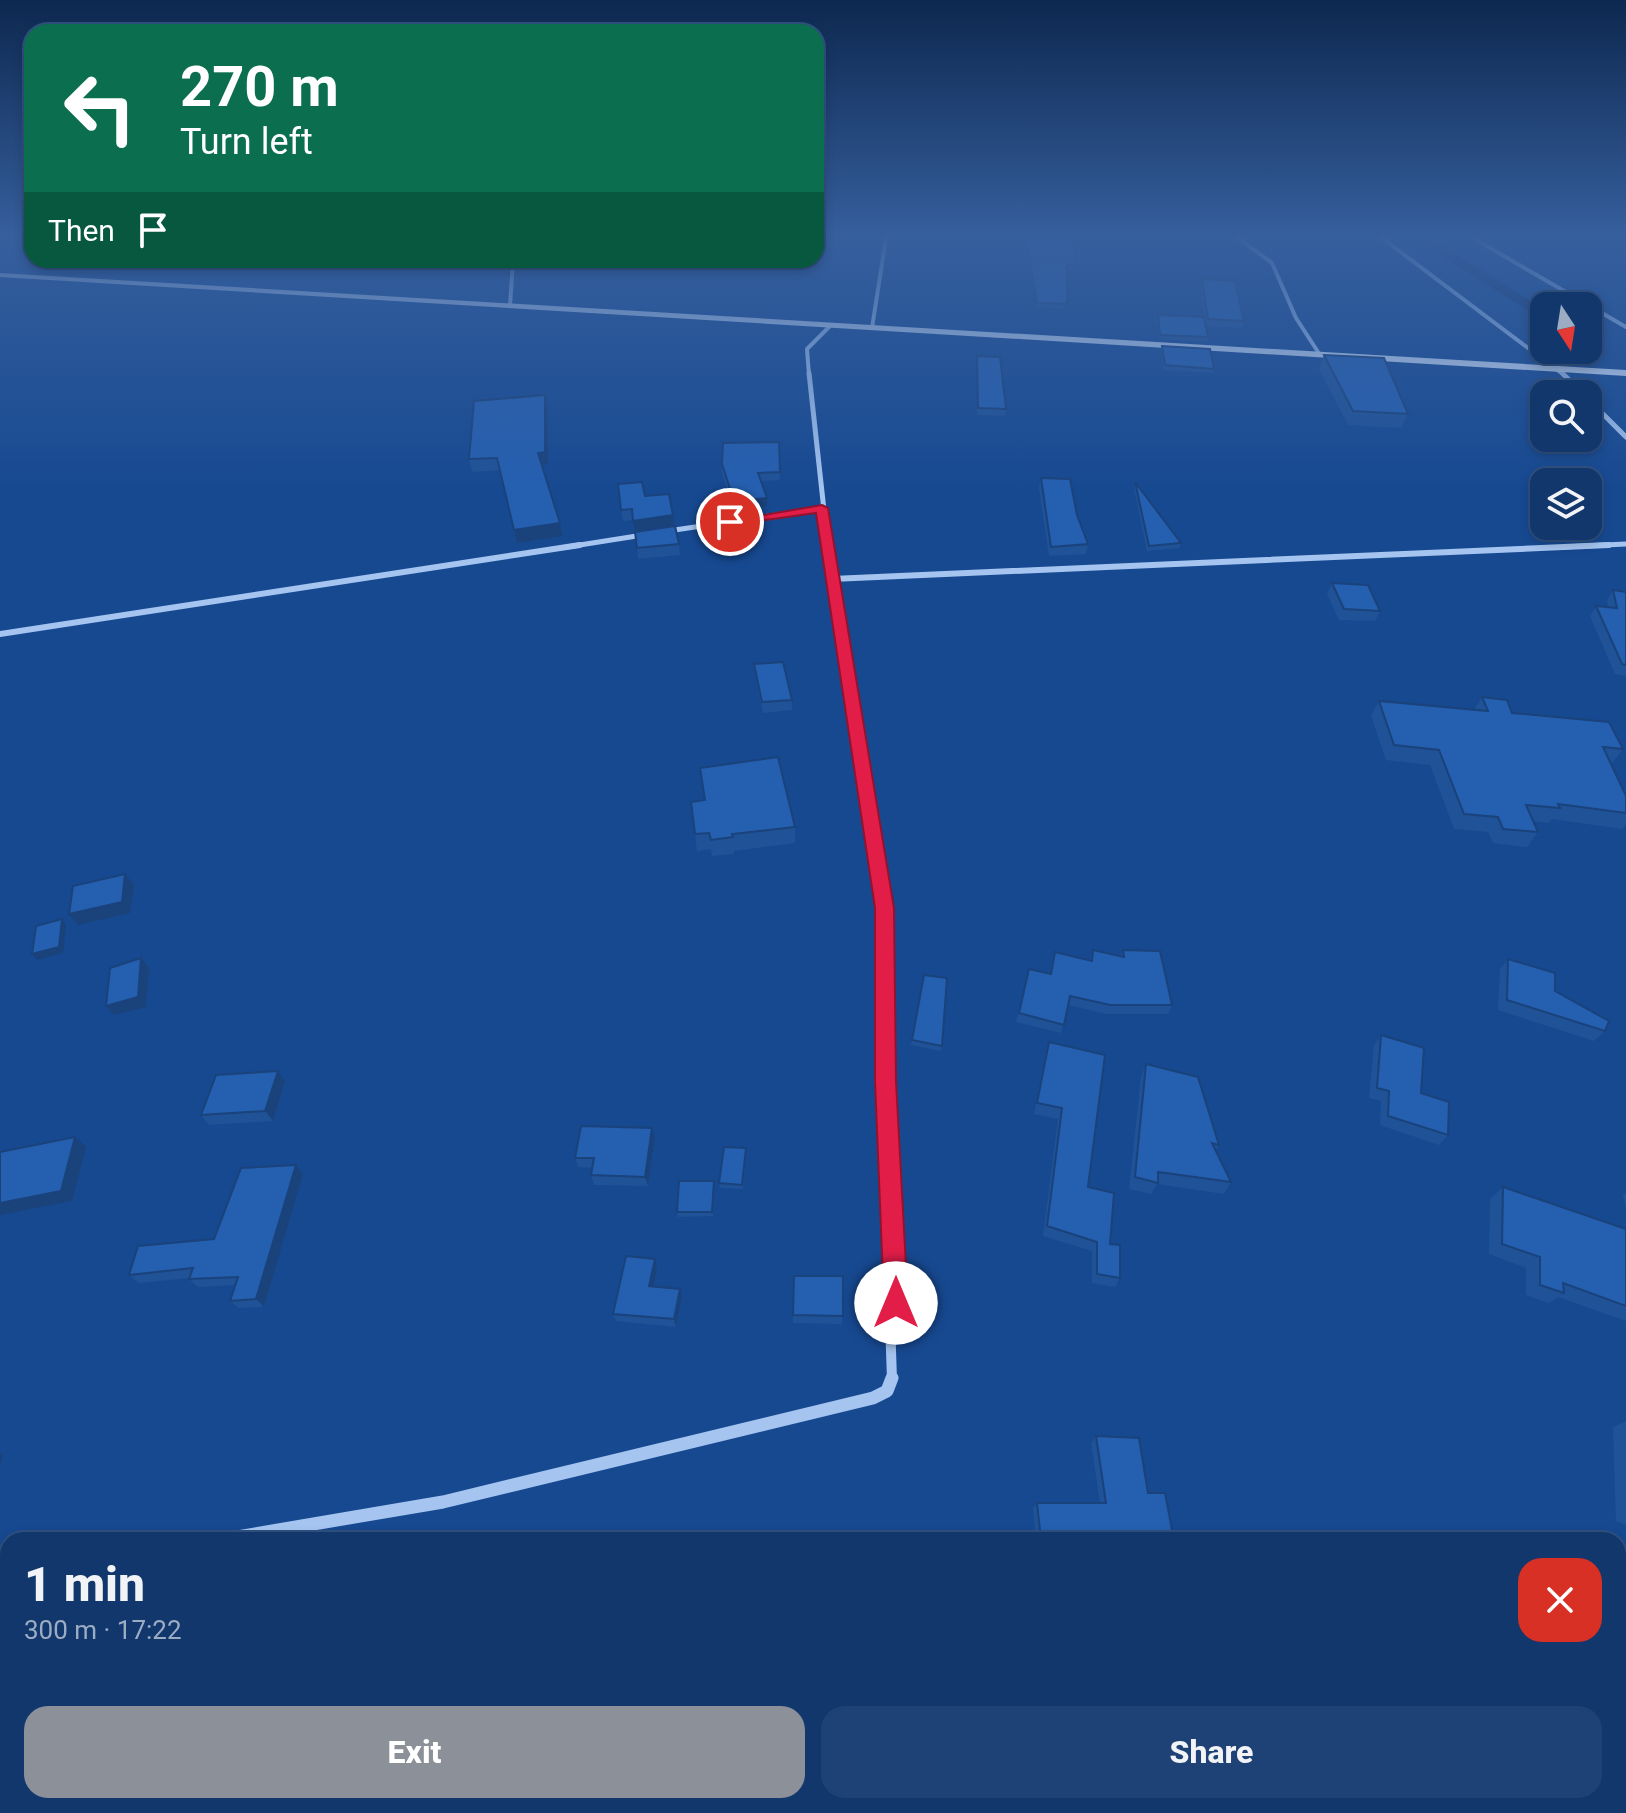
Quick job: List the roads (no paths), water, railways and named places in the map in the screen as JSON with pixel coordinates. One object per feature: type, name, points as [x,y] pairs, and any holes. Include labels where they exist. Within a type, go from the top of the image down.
[{"type":"main road","points":[[791,323],[1626,373]]},
{"type":"street","points":[[872,328],[873,323]]},
{"type":"street","points":[[1299,323],[1320,355]]},
{"type":"street","points":[[1496,323],[1569,380]]},
{"type":"street","points":[[266,1532],[443,1502],[873,1398],[887,1391],[892,1381],[890,1320],[897,1286],[885,1081],[885,908],[822,508],[807,349],[831,325]]},
{"type":"street","points":[[1602,413],[1626,437]]},
{"type":"street","points":[[0,634],[822,508]]},
{"type":"street","points":[[832,579],[1626,544]]}]
